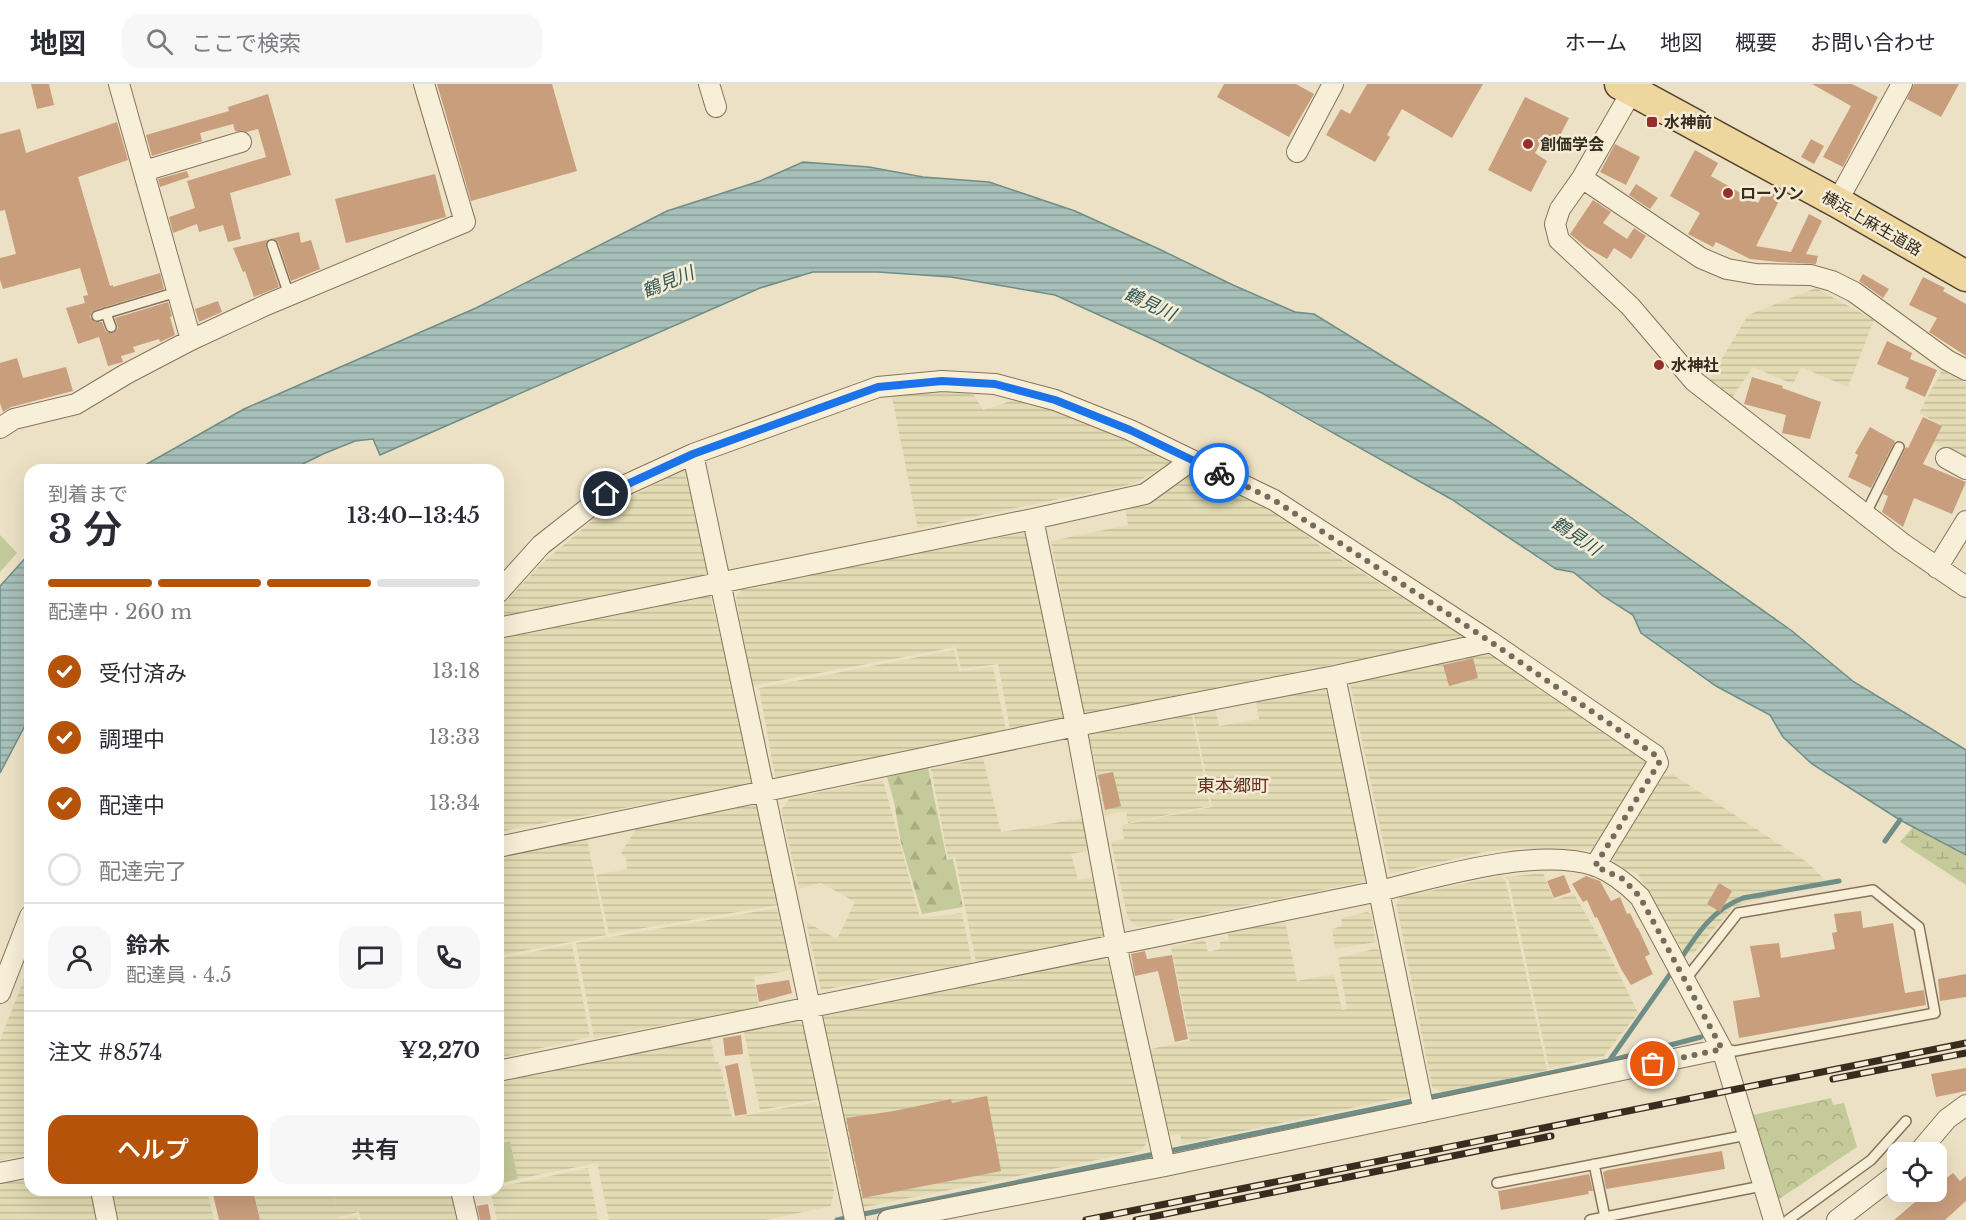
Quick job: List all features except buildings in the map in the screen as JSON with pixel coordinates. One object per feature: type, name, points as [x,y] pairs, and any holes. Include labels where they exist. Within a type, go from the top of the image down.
[{"type":"main road","name":"横浜上麻生道路","points":[[1626,87],[1837,202],[1966,276]]},
{"type":"street","points":[[119,84],[191,340]]},
{"type":"street","points":[[0,428],[14,419],[76,404],[126,374],[191,340],[289,295],[465,222],[424,84]]},
{"type":"street","points":[[709,84],[716,107]]},
{"type":"street","points":[[1297,152],[1333,84]]},
{"type":"street","points":[[1837,202],[1902,84]]},
{"type":"street","points":[[1626,87],[1582,178],[1560,209],[1555,224],[1558,240],[1630,306],[1694,381],[1865,515],[1966,587]]},
{"type":"street","points":[[144,171],[241,142]]},
{"type":"street","points":[[1582,178],[1701,258],[1727,269],[1756,274],[1811,275],[1832,281],[1854,292],[1947,360],[1966,370]]},
{"type":"street","points":[[504,586],[541,545],[606,494],[693,454],[878,387],[942,381],[995,384],[1055,400],[1130,430],[1274,500],[1491,642],[1658,757],[1659,763],[1595,866]]},
{"type":"street","points":[[693,454],[854,1215]]},
{"type":"street","points":[[1946,458],[1966,469]]},
{"type":"street","points":[[504,626],[1033,519],[1145,494],[1192,460]]},
{"type":"street","points":[[1033,519],[1076,726],[1116,944],[1163,1157]]},
{"type":"street","points":[[1937,568],[1966,521]]},
{"type":"street","points":[[504,847],[765,790],[1335,676],[1491,642]]},
{"type":"street","points":[[1335,676],[1423,1104]]},
{"type":"street","points":[[504,1070],[1379,891],[1482,866],[1564,861],[1595,866],[1623,879],[1640,897],[1722,1049],[1774,1220]]},
{"type":"street","points":[[0,993],[23,948]]},
{"type":"street","points":[[888,1220],[1163,1157],[1423,1104],[1722,1049]]},
{"type":"street","points":[[1927,1142],[1947,1119],[1966,1105]]},
{"type":"street","points":[[0,1173],[24,1168]]},
{"type":"street","points":[[1836,1220],[1887,1181]]},
{"type":"street","points":[[102,1196],[107,1220]]},
{"type":"street","points":[[462,1196],[468,1220]]},
{"type":"lane","points":[[272,245],[289,295]]},
{"type":"lane","points":[[111,327],[102,314],[177,292]]},
{"type":"lane","points":[[1865,515],[1899,447]]},
{"type":"lane","points":[[1680,971],[1738,913],[1873,890],[1919,927],[1935,1013],[1735,1051],[1722,1049]]},
{"type":"lane","points":[[1788,1220],[1871,1160],[1906,1120]]},
{"type":"lane","points":[[1497,1183],[1747,1135]]},
{"type":"lane","points":[[1594,1164],[1605,1217]]},
{"type":"lane","points":[[1590,1220],[1762,1186]]},
{"type":"shaded area","points":[[1816,288],[1874,320],[1848,387],[1801,367],[1793,384],[1753,367],[1731,399],[1708,382],[1748,315]]},
{"type":"shaded area","points":[[1942,370],[1966,383],[1966,460],[1932,442],[1941,425],[1919,413]]},
{"type":"shaded area","points":[[946,390],[974,395],[983,410],[1020,398],[1064,412],[1134,441],[1172,462],[1133,484],[918,528],[891,392]]},
{"type":"shaded area","points":[[686,468],[713,570],[708,577],[504,621],[504,604],[540,565],[592,521],[615,505]]},
{"type":"shaded area","points":[[1195,469],[1270,506],[1320,546],[1466,638],[1083,714],[1051,541],[1128,525],[1125,507]]},
{"type":"shaded area","points":[[1024,533],[1031,537],[1068,715],[1062,723],[1011,734],[998,664],[961,669],[956,647],[752,686],[736,597],[744,586]]},
{"type":"shaded area","points":[[710,595],[756,783],[504,831],[504,637]]},
{"type":"shaded area","points":[[1489,648],[1647,763],[1592,850],[1519,848],[1484,852],[1390,874],[1349,679]]},
{"type":"shaded area","points":[[954,650],[959,671],[993,667],[1007,735],[783,782],[775,776],[759,688]]},
{"type":"shaded area","points":[[1324,687],[1334,695],[1367,881],[1138,927],[1128,919],[1111,842],[1124,839],[1122,825],[1212,807],[1193,711],[1215,707],[1219,726],[1259,719],[1256,700]]},
{"type":"shaded area","points":[[1192,715],[1210,806],[1128,823],[1126,811],[1105,815],[1089,735]]},
{"type":"shaded area","points":[[983,758],[1001,832],[1084,818],[1092,850],[1071,854],[1078,880],[1098,876],[1108,931],[1104,937],[976,962],[955,857],[948,858],[931,769]]},
{"type":"shaded area","points":[[1672,774],[1807,862],[1825,880],[1733,907],[1693,954],[1683,951],[1638,874],[1614,864],[1612,854],[1663,777]]},
{"type":"shaded area","points":[[883,780],[920,918],[962,913],[972,963],[821,990],[806,922],[837,939],[855,902],[821,883],[799,888],[781,810],[790,798]]},
{"type":"shaded area","points":[[758,804],[778,905],[609,934],[596,875],[627,869],[626,857],[621,853],[637,827]]},
{"type":"shaded area","points":[[587,839],[606,935],[504,955],[504,855]]},
{"type":"shaded area","points":[[1543,873],[1554,900],[1574,894],[1610,956],[1638,1013],[1604,1056],[1549,1068],[1509,882],[1505,877]]},
{"type":"shaded area","points":[[1501,876],[1506,882],[1547,1070],[1444,1093],[1432,1087],[1396,902],[1401,897]]},
{"type":"shaded area","points":[[777,908],[791,970],[754,977],[759,1007],[594,1038],[576,943]]},
{"type":"shaded area","points":[[1367,912],[1371,914],[1376,942],[1335,949],[1332,929],[1342,926],[1341,918]]},
{"type":"shaded area","points":[[1285,921],[1297,981],[1334,974],[1342,1010],[1347,1009],[1338,958],[1374,949],[1379,950],[1410,1092],[1408,1096],[1182,1144],[1180,1134],[1166,1136],[1150,1049],[1190,1041],[1171,947],[1205,940],[1208,952],[1220,949],[1220,942],[1229,940],[1227,931]]},
{"type":"shaded area","points":[[572,944],[590,1037],[504,1057],[504,958]]},
{"type":"shaded area","points":[[1103,959],[1112,964],[1132,1060],[1148,1141],[1141,1151],[860,1208],[820,1024],[824,1016],[979,982],[984,983]]},
{"type":"shaded area","points":[[24,979],[24,1155],[0,1160],[0,1040]]},
{"type":"shaded area","points":[[796,1021],[806,1027],[821,1099],[760,1110],[744,1032]]},
{"type":"shaded area","points":[[711,1039],[715,1062],[718,1062],[721,1069],[732,1118],[816,1102],[817,1106],[820,1106],[834,1191],[831,1206],[765,1220],[609,1220],[597,1163],[518,1179],[510,1141],[504,1142],[504,1079]]},
{"type":"shaded area","points":[[588,1168],[598,1220],[497,1220],[491,1196],[504,1196],[504,1186]]},
{"type":"shaded area","points":[[24,1178],[24,1196],[94,1196],[100,1220],[0,1220],[0,1182]]},
{"type":"shaded area","points":[[113,1196],[208,1196],[214,1220],[118,1220]]},
{"type":"shaded area","points":[[255,1196],[333,1196],[336,1207],[334,1196],[456,1196],[461,1220],[361,1220],[359,1212],[338,1217],[338,1219],[357,1216],[358,1220],[260,1220]]},
{"type":"green space","points":[[0,535],[17,553],[0,572]]},
{"type":"green space","points":[[928,767],[947,860],[953,859],[963,907],[922,914],[901,843],[887,777]]},
{"type":"green space","points":[[1913,827],[1966,855],[1966,885],[1900,842]]},
{"type":"green space","points":[[1831,1098],[1833,1105],[1844,1103],[1857,1147],[1773,1203],[1748,1116]]},
{"type":"green space","points":[[510,1141],[518,1179],[504,1182],[504,1142]]},
{"type":"water","name":"鶴見川","points":[[803,162],[869,167],[923,177],[989,182],[1075,211],[1295,312],[1314,314],[1488,421],[1626,514],[1792,631],[1854,682],[1966,750],[1966,855],[1900,820],[1812,764],[1783,737],[1770,715],[1716,686],[1641,633],[1633,615],[1603,596],[1573,572],[1556,569],[1451,499],[1262,393],[1055,295],[951,277],[878,272],[813,272],[760,288],[380,455],[373,439],[355,441],[303,464],[147,464],[244,409],[476,308],[667,211],[760,181]]},
{"type":"water","points":[[24,560],[24,727],[0,773],[0,586]]},
{"type":"waterway","points":[[1885,841],[1900,820]]},
{"type":"waterway","points":[[1680,960],[1707,923],[1732,903],[1743,898],[1839,881]]},
{"type":"waterway","points":[[1426,1098],[1609,1061],[1673,970]]},
{"type":"waterway","points":[[1609,1061],[1701,1037]]},
{"type":"waterway","points":[[859,1215],[1417,1100]]},
{"type":"waterway","points":[[837,1220],[850,1217]]},
{"type":"railway","points":[[1086,1220],[1966,1043]]},
{"type":"railway","points":[[1833,1079],[1966,1053]]},
{"type":"railway","points":[[1136,1220],[1551,1136]]},
{"type":"way so far","points":[[1219,473],[1274,500],[1491,642],[1658,757],[1659,763],[1595,866],[1623,879],[1640,897],[1722,1049],[1653,1064]]},
{"type":"place","name":"水神前","points":[[1652,122]]},
{"type":"place","name":"創価学会","points":[[1528,144]]},
{"type":"place","name":"ローソン","points":[[1728,193]]},
{"type":"place","name":"水神社","points":[[1659,365]]},
{"type":"district","name":"東本郷町","points":[[1233,786]]},
{"type":"route","points":[[606,494],[693,454],[878,387],[942,381],[995,384],[1055,400],[1130,430],[1219,473]]}]
